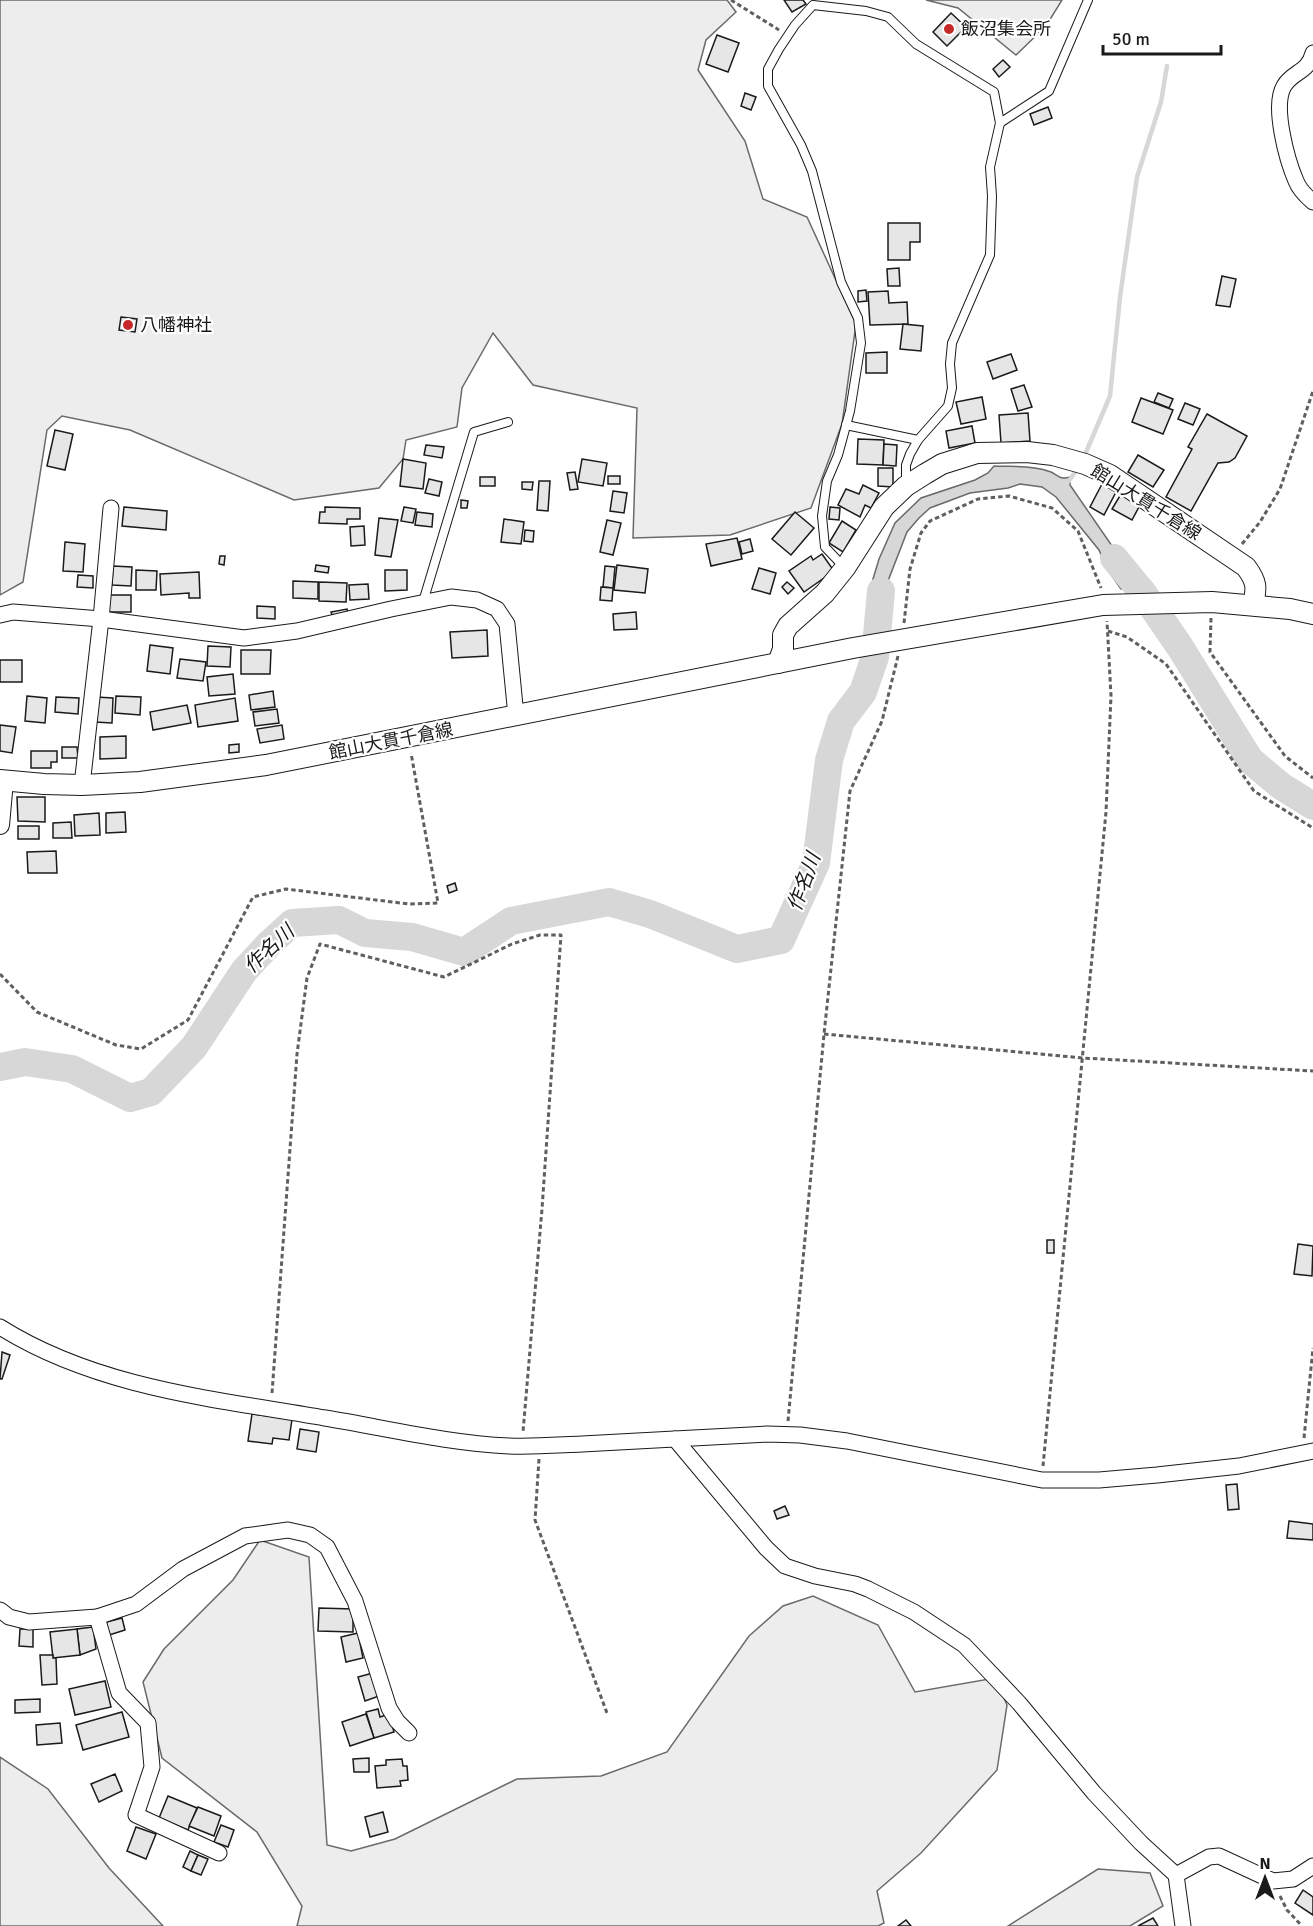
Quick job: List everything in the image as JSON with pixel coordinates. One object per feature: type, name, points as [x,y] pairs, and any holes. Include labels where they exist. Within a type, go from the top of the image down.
[{"type":"main road","name":"館山大貫千倉線","points":[[778,663],[783,649],[783,635],[788,626],[818,600],[845,568],[884,507],[906,486],[942,464],[977,453],[1027,452],[1053,455],[1082,463],[1110,475],[1246,567],[1255,579],[1256,591],[1253,605]]},
{"type":"main road","name":"館山大貫千倉線","points":[[2,780],[82,784],[140,782],[266,765],[853,648],[1111,605],[1212,602],[1253,605],[1313,614]]},
{"type":"street","points":[[1313,53],[1311,62],[1306,68],[1293,75],[1282,88],[1280,107],[1282,133],[1296,182],[1305,196],[1313,202]]},
{"type":"street","points":[[82,784],[111,508]]},
{"type":"street","points":[[0,615],[13,612],[101,619],[244,638],[297,632],[451,597],[477,600],[497,609],[507,624],[516,716]]},
{"type":"street","points":[[0,825],[2,780]]},
{"type":"street","points":[[0,1327],[30,1345],[69,1363],[141,1384],[460,1441],[522,1446],[786,1434],[847,1441],[1042,1480],[1099,1480],[1145,1476],[1239,1466],[1307,1452]]},
{"type":"street","points":[[675,1439],[766,1548],[785,1566],[814,1576],[855,1584],[868,1589],[914,1612],[964,1645],[1019,1703],[1094,1792],[1141,1843],[1176,1875],[1183,1926]]},
{"type":"street","points":[[0,1610],[9,1617],[28,1622],[97,1617],[136,1604],[183,1569],[245,1536],[288,1530],[310,1535],[327,1547],[355,1601],[389,1708],[397,1721],[409,1733]]},
{"type":"street","points":[[97,1617],[119,1692],[148,1723],[152,1767],[136,1815],[219,1853]]},
{"type":"street","points":[[1176,1875],[1209,1857],[1219,1856],[1273,1881],[1293,1879],[1313,1866]]},
{"type":"lane","points":[[1000,123],[1049,91],[1088,0]]},
{"type":"lane","points":[[845,568],[825,547],[822,516],[826,481],[838,455],[856,381],[861,343],[858,318],[841,282],[812,171],[801,145],[768,86],[768,69],[788,36],[813,5],[866,11],[888,17],[916,44],[994,92],[1000,123],[990,166],[992,196],[990,255],[952,343],[950,364],[952,388],[948,406],[918,440],[906,465],[906,486]]},
{"type":"lane","points":[[423,602],[474,432],[508,422]]},
{"type":"lane","points":[[846,425],[918,440]]},
{"type":"path","points":[[730,0],[788,36]]},
{"type":"path","points":[[1232,557],[1260,522],[1280,489],[1313,391]]},
{"type":"path","points":[[786,1434],[824,1034],[850,791],[882,721],[910,569],[921,533],[930,521],[978,499],[1009,496],[1052,508],[1078,531],[1111,605],[1108,631],[1111,696],[1107,812],[1042,1480]]},
{"type":"path","points":[[1212,602],[1210,652],[1286,756],[1313,778]]},
{"type":"path","points":[[1108,631],[1127,637],[1166,664],[1254,791],[1313,828]]},
{"type":"path","points":[[0,974],[37,1012],[116,1045],[141,1049],[188,1020],[253,897],[286,889],[410,904],[438,903],[409,737]]},
{"type":"path","points":[[271,1409],[297,1054],[307,978],[320,944],[444,977],[512,944],[540,935],[561,935],[543,1197],[522,1446]]},
{"type":"path","points":[[824,1034],[1083,1058],[1313,1071]]},
{"type":"path","points":[[1307,1452],[1313,1348]]},
{"type":"path","points":[[540,1445],[535,1520],[607,1713]]},
{"type":"path","points":[[1273,1881],[1287,1910],[1302,1926]]},
{"type":"shaded area","points":[[0,0],[727,0],[736,12],[706,40],[698,70],[745,141],[763,199],[807,217],[856,324],[842,424],[811,508],[730,535],[633,538],[637,408],[533,385],[493,333],[462,388],[457,427],[406,440],[403,459],[379,488],[294,500],[130,430],[62,416],[47,430],[23,582],[0,595]]},
{"type":"shaded area","points":[[926,0],[1062,0],[1046,26],[1016,55],[958,8]]},
{"type":"shaded area","points":[[994,466],[1035,468],[1061,477],[1070,477],[1070,485],[1121,559],[1131,563],[1147,587],[1121,589],[1107,569],[1099,550],[1056,497],[1042,487],[1020,484],[1008,488],[970,493],[930,508],[919,518],[907,532],[888,581],[885,629],[868,632],[873,579],[895,523],[921,498],[975,480],[988,473]]},
{"type":"shaded area","points":[[260,1540],[309,1557],[327,1845],[351,1851],[395,1839],[517,1779],[601,1776],[667,1752],[749,1636],[783,1606],[813,1596],[878,1625],[915,1692],[995,1678],[1007,1705],[997,1770],[921,1853],[877,1891],[884,1923],[878,1926],[297,1926],[302,1906],[257,1832],[162,1758],[143,1682],[164,1649],[233,1580]]},
{"type":"shaded area","points":[[0,1757],[48,1789],[109,1868],[163,1926],[0,1926]]},
{"type":"shaded area","points":[[1098,1869],[1150,1873],[1163,1906],[1130,1926],[1008,1926]]},
{"type":"building","points":[[784,0],[803,0],[806,4],[792,12]]},
{"type":"building","name":"飯沼集会所","points":[[951,13],[966,27],[947,46],[933,32]]},
{"type":"building","points":[[717,35],[739,43],[728,72],[706,64]]},
{"type":"building","points":[[1003,60],[1010,67],[999,77],[993,69]]},
{"type":"building","points":[[745,93],[756,97],[751,110],[741,106]]},
{"type":"building","points":[[1048,107],[1052,118],[1034,125],[1030,114]]},
{"type":"building","points":[[888,223],[920,223],[920,242],[910,242],[910,260],[888,260]]},
{"type":"building","points":[[899,268],[900,286],[888,286],[887,269]]},
{"type":"building","points":[[1222,276],[1236,279],[1230,307],[1216,305]]},
{"type":"building","points":[[866,290],[867,301],[858,302],[858,291]]},
{"type":"building","points":[[888,291],[889,303],[907,302],[908,324],[870,325],[868,292]]},
{"type":"building","name":"八幡神社","points":[[121,317],[137,319],[135,332],[119,330]]},
{"type":"building","points":[[903,324],[923,326],[921,351],[900,349]]},
{"type":"building","points":[[887,352],[887,373],[866,373],[866,353]]},
{"type":"building","points":[[1011,354],[1017,370],[993,379],[987,362]]},
{"type":"building","points":[[1024,385],[1032,407],[1018,411],[1011,389]]},
{"type":"building","points":[[1158,393],[1173,399],[1169,408],[1154,402]]},
{"type":"building","points":[[982,397],[986,419],[961,424],[956,402]]},
{"type":"building","points":[[1141,398],[1173,410],[1163,434],[1132,422]]},
{"type":"building","points":[[1185,403],[1200,409],[1193,425],[1178,419]]},
{"type":"building","points":[[1028,413],[1030,441],[1001,443],[999,415]]},
{"type":"building","points":[[1207,414],[1247,436],[1235,458],[1229,462],[1218,463],[1191,511],[1166,497],[1192,449],[1188,447]]},
{"type":"building","points":[[972,426],[975,443],[949,448],[946,431]]},
{"type":"building","points":[[55,430],[73,434],[65,470],[47,466]]},
{"type":"building","points":[[858,439],[884,440],[883,465],[857,464]]},
{"type":"building","points":[[884,444],[897,445],[896,466],[883,465]]},
{"type":"building","points":[[426,445],[444,447],[442,458],[424,455]]},
{"type":"building","points":[[1138,455],[1164,470],[1153,487],[1128,472]]},
{"type":"building","points":[[403,459],[426,463],[423,489],[400,486]]},
{"type":"building","points":[[582,459],[607,463],[603,486],[578,482]]},
{"type":"building","points":[[878,468],[893,468],[893,487],[878,486]]},
{"type":"building","points":[[575,472],[578,489],[570,490],[567,473]]},
{"type":"building","points":[[608,476],[620,476],[620,484],[608,484]]},
{"type":"building","points":[[480,477],[495,477],[495,486],[480,486]]},
{"type":"building","points":[[429,479],[442,482],[439,496],[425,493]]},
{"type":"building","points":[[539,481],[550,481],[548,511],[537,510]]},
{"type":"building","points":[[522,482],[533,482],[532,490],[522,489]]},
{"type":"building","points":[[1102,484],[1116,492],[1104,515],[1090,507]]},
{"type":"building","points":[[863,485],[879,493],[871,508],[865,505],[860,517],[838,505],[846,489],[859,494]]},
{"type":"building","points":[[613,491],[627,493],[624,513],[610,511]]},
{"type":"building","points":[[1121,494],[1140,505],[1132,520],[1112,509]]},
{"type":"building","points":[[461,500],[468,501],[467,508],[461,508]]},
{"type":"building","points":[[124,507],[167,511],[166,530],[122,526]]},
{"type":"building","points":[[325,507],[360,508],[360,519],[347,519],[347,524],[319,523],[320,512],[325,512]]},
{"type":"building","points":[[404,507],[416,509],[413,523],[401,521]]},
{"type":"building","points":[[830,507],[840,508],[839,520],[829,519]]},
{"type":"building","points":[[417,512],[433,514],[432,527],[415,525]]},
{"type":"building","points":[[795,512],[814,528],[791,555],[772,539]]},
{"type":"building","points":[[379,518],[398,520],[391,557],[375,555]]},
{"type":"building","points":[[504,519],[524,522],[521,544],[501,542]]},
{"type":"building","points":[[607,520],[621,523],[613,555],[600,552]]},
{"type":"building","points":[[842,521],[856,530],[843,552],[829,543]]},
{"type":"building","points":[[364,526],[365,545],[351,546],[350,527]]},
{"type":"building","points":[[525,530],[534,531],[533,542],[524,541]]},
{"type":"building","points":[[737,538],[742,559],[711,566],[706,544]]},
{"type":"building","points":[[750,539],[753,551],[742,554],[739,542]]},
{"type":"building","points":[[65,542],[85,544],[83,572],[63,571]]},
{"type":"building","points":[[822,554],[834,571],[804,592],[789,571],[811,556],[813,560]]},
{"type":"building","points":[[220,556],[225,556],[224,565],[219,564]]},
{"type":"building","points":[[316,565],[329,567],[328,573],[315,571]]},
{"type":"building","points":[[617,565],[648,569],[645,593],[614,590]]},
{"type":"building","points":[[113,566],[132,567],[131,586],[112,585]]},
{"type":"building","points":[[605,566],[615,567],[613,588],[603,587]]},
{"type":"building","points":[[759,568],[776,573],[770,594],[752,589]]},
{"type":"building","points":[[136,570],[157,571],[156,590],[136,590]]},
{"type":"building","points":[[385,570],[407,570],[407,590],[385,591]]},
{"type":"building","points":[[199,572],[200,598],[189,598],[189,593],[161,595],[160,574]]},
{"type":"building","points":[[78,575],[93,576],[93,588],[77,587]]},
{"type":"building","points":[[293,581],[318,582],[318,599],[293,598]]},
{"type":"building","points":[[319,582],[347,583],[346,602],[319,601]]},
{"type":"building","points":[[787,582],[794,588],[788,594],[782,587]]},
{"type":"building","points":[[368,584],[369,599],[350,600],[349,585]]},
{"type":"building","points":[[601,587],[613,588],[612,601],[600,600]]},
{"type":"building","points":[[106,595],[131,595],[131,612],[106,612]]},
{"type":"building","points":[[257,606],[275,607],[275,619],[257,618]]},
{"type":"building","points":[[347,609],[348,614],[333,617],[331,612]]},
{"type":"building","points":[[636,612],[637,629],[614,630],[613,614]]},
{"type":"building","points":[[487,630],[488,656],[452,658],[450,632]]},
{"type":"building","points":[[150,645],[173,648],[170,674],[147,671]]},
{"type":"building","points":[[208,646],[231,647],[230,667],[207,666]]},
{"type":"building","points":[[241,650],[271,650],[270,674],[241,674]]},
{"type":"building","points":[[180,659],[206,662],[203,681],[177,678]]},
{"type":"building","points":[[0,660],[22,660],[22,682],[0,682]]},
{"type":"building","points":[[233,674],[235,694],[209,696],[207,677]]},
{"type":"building","points":[[273,691],[275,707],[251,710],[249,695]]},
{"type":"building","points":[[27,696],[47,698],[45,723],[25,721]]},
{"type":"building","points":[[116,696],[141,697],[140,715],[115,713]]},
{"type":"building","points":[[56,697],[79,698],[78,714],[55,712]]},
{"type":"building","points":[[96,697],[113,698],[112,723],[95,722]]},
{"type":"building","points":[[235,698],[238,721],[198,727],[195,705]]},
{"type":"building","points":[[187,705],[191,723],[153,730],[150,712]]},
{"type":"building","points":[[277,709],[279,723],[255,726],[253,712]]},
{"type":"building","points":[[0,725],[16,727],[12,753],[0,751]]},
{"type":"building","points":[[282,725],[284,739],[260,743],[257,729]]},
{"type":"building","points":[[126,736],[126,758],[100,759],[100,737]]},
{"type":"building","points":[[239,744],[239,752],[229,753],[229,745]]},
{"type":"building","points":[[62,747],[77,747],[78,758],[62,758]]},
{"type":"building","points":[[31,751],[57,751],[57,762],[51,762],[51,768],[31,768]]},
{"type":"building","points":[[17,797],[45,797],[45,822],[18,821]]},
{"type":"building","points":[[125,812],[126,832],[106,833],[106,813]]},
{"type":"building","points":[[99,813],[100,835],[75,836],[74,815]]},
{"type":"building","points":[[71,822],[72,838],[53,838],[53,823]]},
{"type":"building","points":[[18,826],[39,826],[39,839],[18,839]]},
{"type":"building","points":[[56,851],[57,873],[28,873],[27,852]]},
{"type":"building","points":[[455,883],[457,890],[449,893],[447,886]]},
{"type":"building","points":[[1047,1240],[1054,1240],[1054,1253],[1047,1253]]},
{"type":"building","points":[[1298,1244],[1313,1246],[1312,1276],[1294,1274]]},
{"type":"building","points":[[2,1352],[10,1355],[2,1379],[0,1379]]},
{"type":"building","points":[[252,1414],[292,1419],[289,1440],[273,1438],[272,1444],[248,1441]]},
{"type":"building","points":[[300,1429],[319,1432],[316,1452],[297,1449]]},
{"type":"building","points":[[1237,1484],[1239,1509],[1228,1510],[1226,1485]]},
{"type":"building","points":[[785,1506],[789,1515],[777,1519],[774,1511]]},
{"type":"building","points":[[1289,1521],[1313,1524],[1313,1540],[1287,1538]]},
{"type":"building","points":[[319,1608],[353,1609],[353,1632],[318,1631]]},
{"type":"building","points":[[122,1618],[125,1630],[106,1636],[103,1623]]},
{"type":"building","points":[[93,1627],[96,1649],[80,1655],[77,1629]]},
{"type":"building","points":[[20,1629],[33,1629],[33,1647],[19,1646]]},
{"type":"building","points":[[77,1629],[80,1655],[53,1658],[50,1632]]},
{"type":"building","points":[[358,1633],[363,1658],[346,1662],[341,1637]]},
{"type":"building","points":[[40,1655],[53,1655],[53,1658],[56,1658],[57,1684],[42,1685]]},
{"type":"building","points":[[373,1673],[379,1696],[365,1701],[358,1677]]},
{"type":"building","points":[[105,1681],[111,1707],[75,1715],[69,1689]]},
{"type":"building","points":[[40,1699],[40,1712],[15,1713],[15,1700]]},
{"type":"building","points":[[378,1709],[380,1717],[389,1714],[394,1732],[374,1738],[366,1712]]},
{"type":"building","points":[[122,1712],[129,1737],[83,1750],[76,1725]]},
{"type":"building","points":[[366,1714],[374,1738],[350,1746],[342,1722]]},
{"type":"building","points":[[60,1723],[62,1743],[37,1745],[36,1725]]},
{"type":"building","points":[[369,1758],[369,1772],[354,1772],[353,1759]]},
{"type":"building","points":[[402,1759],[403,1766],[407,1766],[408,1780],[400,1781],[401,1786],[377,1788],[375,1766],[386,1765],[386,1760]]},
{"type":"building","points":[[115,1774],[122,1791],[99,1802],[91,1784]]},
{"type":"building","points":[[168,1796],[197,1808],[188,1830],[159,1818]]},
{"type":"building","points":[[198,1807],[221,1816],[214,1836],[189,1826]]},
{"type":"building","points":[[383,1812],[388,1832],[370,1837],[365,1817]]},
{"type":"building","points":[[221,1825],[234,1830],[228,1847],[214,1842]]},
{"type":"building","points":[[136,1827],[156,1834],[146,1859],[127,1851]]},
{"type":"building","points":[[190,1851],[198,1855],[191,1871],[183,1867]]},
{"type":"building","points":[[198,1855],[208,1859],[201,1875],[191,1871]]},
{"type":"building","points":[[1303,1890],[1313,1897],[1313,1915],[1295,1903]]},
{"type":"building","points":[[1153,1918],[1158,1926],[1138,1926]]},
{"type":"building","points":[[906,1920],[911,1926],[898,1926]]},
{"type":"waterway","points":[[1084,457],[1110,396],[1120,297],[1137,177],[1161,102],[1167,66]]},
{"type":"waterway","points":[[1068,482],[1079,467]]},
{"type":"waterway","name":"作名川","points":[[1114,558],[1143,593],[1180,647],[1250,760],[1281,786],[1313,806]]},
{"type":"waterway","name":"作名川","points":[[0,1067],[25,1062],[72,1069],[130,1098],[151,1092],[194,1047],[244,971],[292,923],[339,920],[365,933],[412,937],[464,952],[511,921],[609,902],[650,914],[737,949],[781,940],[816,863],[829,760],[841,721],[863,692],[875,657],[881,591]]},
{"type":"place","name":"飯沼集会所","points":[[949,29]]},
{"type":"place","name":"八幡神社","points":[[128,325]]}]
